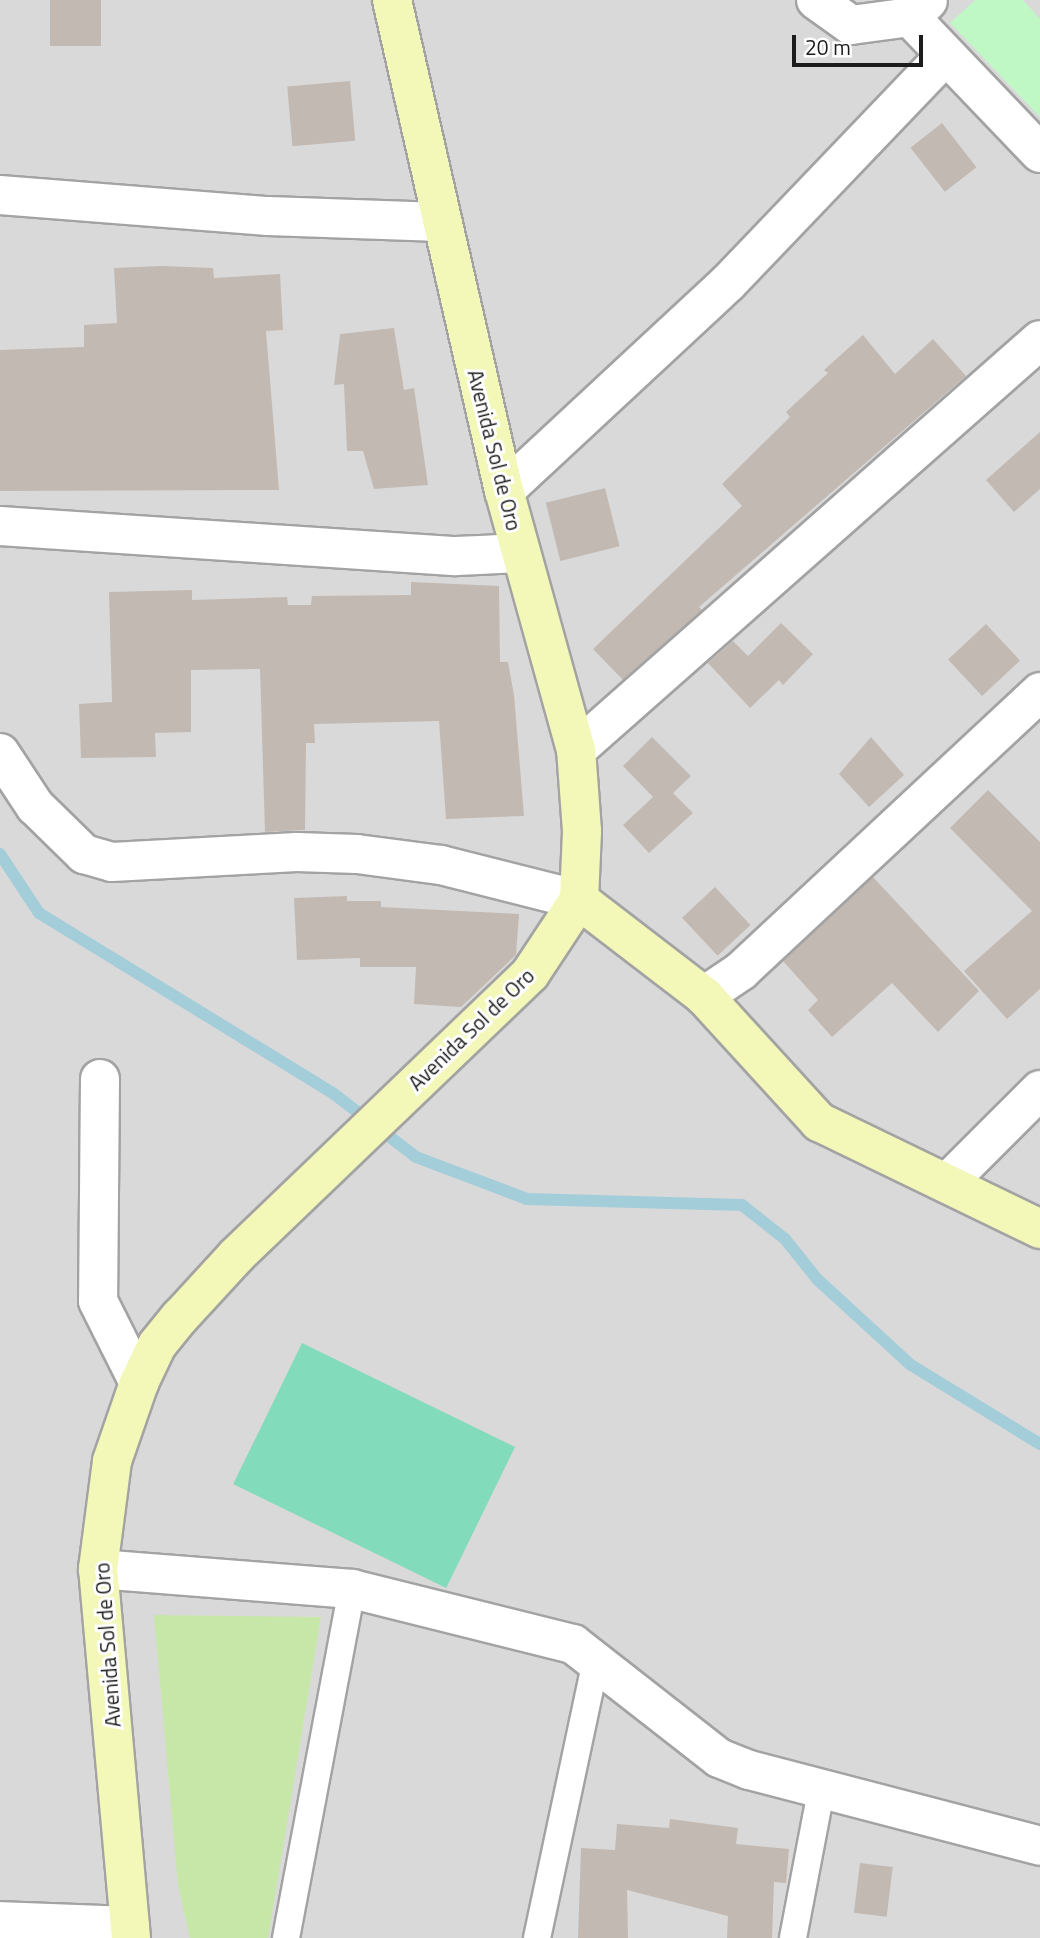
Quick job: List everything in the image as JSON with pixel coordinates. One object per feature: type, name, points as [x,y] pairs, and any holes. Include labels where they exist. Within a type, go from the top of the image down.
[{"type":"main road","name":"Avenida Sol de Oro","points":[[131,1932],[98,1569],[112,1461],[139,1383],[157,1345],[237,1255],[530,974],[579,900],[582,831],[576,750],[504,491],[392,0]]},
{"type":"main road","points":[[579,900],[704,996],[819,1122],[948,1182],[1040,1230]]},
{"type":"street","points":[[816,0],[852,25],[919,9],[946,55],[1040,153]]},
{"type":"street","points":[[504,491],[728,283],[946,55]]},
{"type":"street","points":[[0,195],[268,216],[441,222]]},
{"type":"street","points":[[576,750],[1040,340]]},
{"type":"street","points":[[0,526],[456,556],[521,553]]},
{"type":"street","points":[[704,996],[741,971],[1040,692]]},
{"type":"street","points":[[0,753],[35,806],[84,854],[112,862],[297,852],[357,854],[441,865],[579,900]]},
{"type":"street","points":[[100,1079],[98,1301],[139,1383]]},
{"type":"street","points":[[948,1182],[1040,1090]]},
{"type":"street","points":[[98,1569],[352,1590],[573,1644],[719,1758],[749,1770],[822,1786],[1040,1846]]},
{"type":"street","points":[[0,1921],[131,1932]]},
{"type":"lane","points":[[286,1938],[352,1590]]},
{"type":"lane","points":[[537,1938],[596,1660]]},
{"type":"lane","points":[[793,1938],[822,1786]]},
{"type":"shaded area","points":[[0,0],[1040,0],[1040,1938],[0,1938]]},
{"type":"green space","points":[[975,0],[1023,0],[1040,19],[1040,117],[950,23]]},
{"type":"green space","points":[[302,1343],[515,1447],[446,1588],[233,1484]]},
{"type":"green space","points":[[154,1615],[321,1617],[268,1938],[190,1938],[178,1885]]},
{"type":"building","points":[[50,0],[101,0],[101,46],[50,46]]},
{"type":"building","points":[[350,81],[355,141],[292,146],[287,86]]},
{"type":"building","points":[[942,123],[976,167],[945,192],[910,148]]},
{"type":"building","points":[[114,268],[213,268],[214,278],[280,274],[283,330],[266,331],[279,490],[0,491],[0,350],[84,347],[84,325],[117,323]]},
{"type":"building","points":[[394,328],[404,390],[414,388],[428,485],[374,489],[363,451],[347,451],[344,384],[334,385],[340,334]]},
{"type":"building","points":[[863,335],[895,374],[933,339],[966,376],[699,607],[702,610],[623,680],[593,649],[742,506],[722,484],[790,417],[786,412],[828,373],[824,370]]},
{"type":"building","points":[[1040,432],[1040,489],[1014,512],[986,480]]},
{"type":"building","points":[[605,488],[620,546],[560,561],[546,503]]},
{"type":"building","points":[[411,582],[499,586],[500,662],[508,662],[514,695],[524,816],[446,819],[439,721],[314,724],[315,743],[306,743],[305,830],[265,832],[260,669],[191,670],[191,732],[155,733],[156,757],[81,758],[79,704],[112,702],[109,592],[192,590],[192,600],[287,597],[288,605],[311,605],[312,596],[411,595]]},
{"type":"building","points":[[781,623],[813,654],[783,685],[779,680],[750,708],[708,663],[733,641],[748,656]]},
{"type":"building","points":[[986,624],[1020,661],[982,696],[948,659]]},
{"type":"building","points":[[652,737],[691,776],[673,793],[693,813],[649,853],[623,825],[653,797],[623,766]]},
{"type":"building","points":[[871,737],[904,775],[869,807],[839,774]]},
{"type":"building","points":[[988,790],[1040,842],[1040,989],[1007,1019],[964,971],[1032,911],[950,828]]},
{"type":"building","points":[[873,877],[979,991],[938,1032],[892,983],[832,1037],[808,1010],[818,1000],[783,961]]},
{"type":"building","points":[[715,887],[750,925],[718,956],[682,918]]},
{"type":"building","points":[[347,896],[347,901],[381,901],[381,907],[519,914],[516,955],[461,1007],[414,1004],[416,967],[360,967],[360,958],[297,960],[294,898]]},
{"type":"building","points":[[670,1819],[738,1828],[736,1844],[789,1849],[786,1883],[774,1882],[772,1938],[727,1938],[728,1916],[627,1890],[628,1938],[578,1938],[581,1848],[615,1850],[617,1824],[669,1828]]},
{"type":"building","points":[[860,1863],[893,1867],[887,1917],[854,1913]]},
{"type":"waterway","points":[[0,854],[39,913],[334,1094],[416,1157],[527,1199],[742,1205],[785,1239],[817,1279],[911,1365],[1040,1444]]}]
